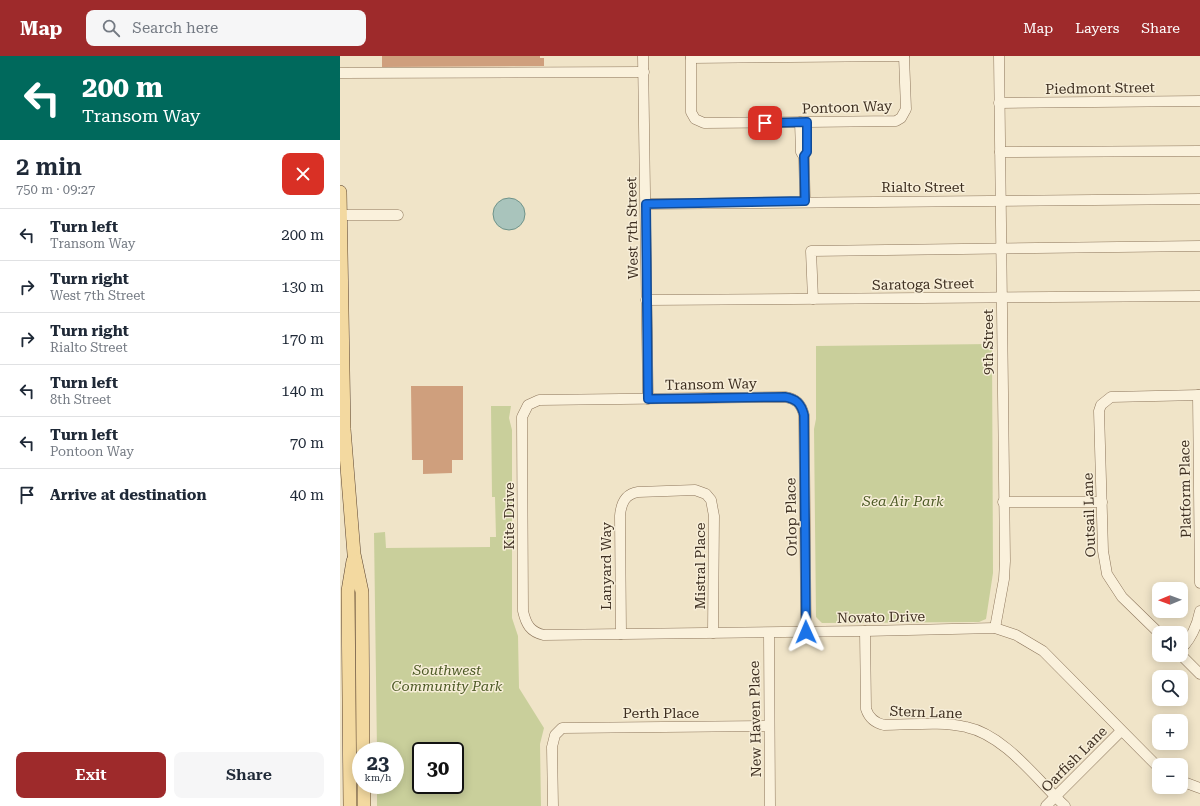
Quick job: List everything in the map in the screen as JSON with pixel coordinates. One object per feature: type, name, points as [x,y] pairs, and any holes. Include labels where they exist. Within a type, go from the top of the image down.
[{"type":"main road","points":[[340,192],[343,461],[354,554],[362,592],[363,742]]},
{"type":"main road","points":[[350,806],[345,762],[348,591],[354,554]]},
{"type":"main road","points":[[364,794],[364,806]]},
{"type":"street","name":"West 7th Street","points":[[644,56],[648,399]]},
{"type":"street","points":[[690,57],[904,56]]},
{"type":"street","name":"Pontoon Way","points":[[690,57],[692,115],[695,119],[704,123],[892,122],[901,118],[906,110],[904,56]]},
{"type":"street","name":"9th Street","points":[[995,628],[1004,573],[999,56]]},
{"type":"street","points":[[340,73],[644,72]]},
{"type":"street","name":"Piedmont Street","points":[[999,103],[1200,101]]},
{"type":"street","points":[[803,122],[801,152],[804,156],[805,201]]},
{"type":"street","points":[[1000,152],[1200,150]]},
{"type":"street","name":"Rialto Street","points":[[646,204],[805,201],[1200,199]]},
{"type":"street","points":[[340,215],[398,214]]},
{"type":"street","points":[[813,299],[812,251],[1200,246]]},
{"type":"street","name":"Saratoga Street","points":[[646,300],[1200,296]]},
{"type":"street","name":"Outsail Lane","points":[[1152,626],[1122,597],[1107,574],[1102,551],[1099,411],[1105,400],[1117,396],[1199,395]]},
{"type":"street","name":"Platform Place","points":[[1199,395],[1200,583]]},
{"type":"street","name":"Transom Way","points":[[528,405],[539,400],[785,397],[792,398],[799,402]]},
{"type":"street","name":"Orlop Place","points":[[799,402],[804,415],[806,632]]},
{"type":"street","name":"Kite Drive","points":[[528,405],[522,417],[522,425],[523,611],[528,626]]},
{"type":"street","name":"Lanyard Way","points":[[620,634],[620,516],[624,499],[632,493],[638,492],[695,490],[706,494],[711,500]]},
{"type":"street","name":"Mistral Place","points":[[711,500],[714,523],[713,633]]},
{"type":"street","points":[[1003,502],[1102,502]]},
{"type":"street","points":[[1188,642],[1194,631],[1200,611]]},
{"type":"street","name":"Novato Drive","points":[[528,626],[536,633],[544,635],[769,633],[995,628],[1016,635],[1043,651],[1152,761]]},
{"type":"street","name":"Stern Lane","points":[[865,631],[866,709],[874,721],[884,725],[951,725],[978,730],[992,737],[1005,747],[1065,806]]},
{"type":"street","name":"New Haven Place","points":[[769,633],[770,806]]},
{"type":"street","points":[[1188,662],[1200,674]]},
{"type":"street","name":"Perth Place","points":[[553,806],[552,747],[555,735],[562,728],[769,726]]},
{"type":"street","name":"Oarfish Lane","points":[[1046,806],[1122,731]]},
{"type":"street","points":[[1188,784],[1200,788]]},
{"type":"green space","name":"Sea Air Park","points":[[992,344],[993,573],[986,619],[979,622],[822,623],[816,617],[814,429],[816,419],[816,346]]},
{"type":"green space","name":"Southwest Community Park","points":[[491,406],[511,406],[509,418],[512,430],[512,618],[518,636],[519,688],[544,728],[540,744],[541,806],[377,806],[377,794],[404,794],[404,742],[377,742],[374,533],[385,532],[386,548],[490,547],[490,537],[496,537],[495,497],[492,497]]},
{"type":"water","points":[[506,198],[512,198],[522,205],[525,214],[524,220],[518,227],[512,230],[506,230],[496,223],[493,217],[493,211],[500,201]]},
{"type":"building","points":[[382,56],[540,56],[540,58],[544,58],[544,66],[382,67]]},
{"type":"building","points":[[411,386],[463,386],[463,460],[452,460],[452,473],[423,474],[423,460],[412,460]]},
{"type":"route","points":[[765,123],[807,122],[807,152],[804,156],[805,201],[646,204],[648,399],[785,397],[792,398],[799,402],[804,415],[806,632]]}]
